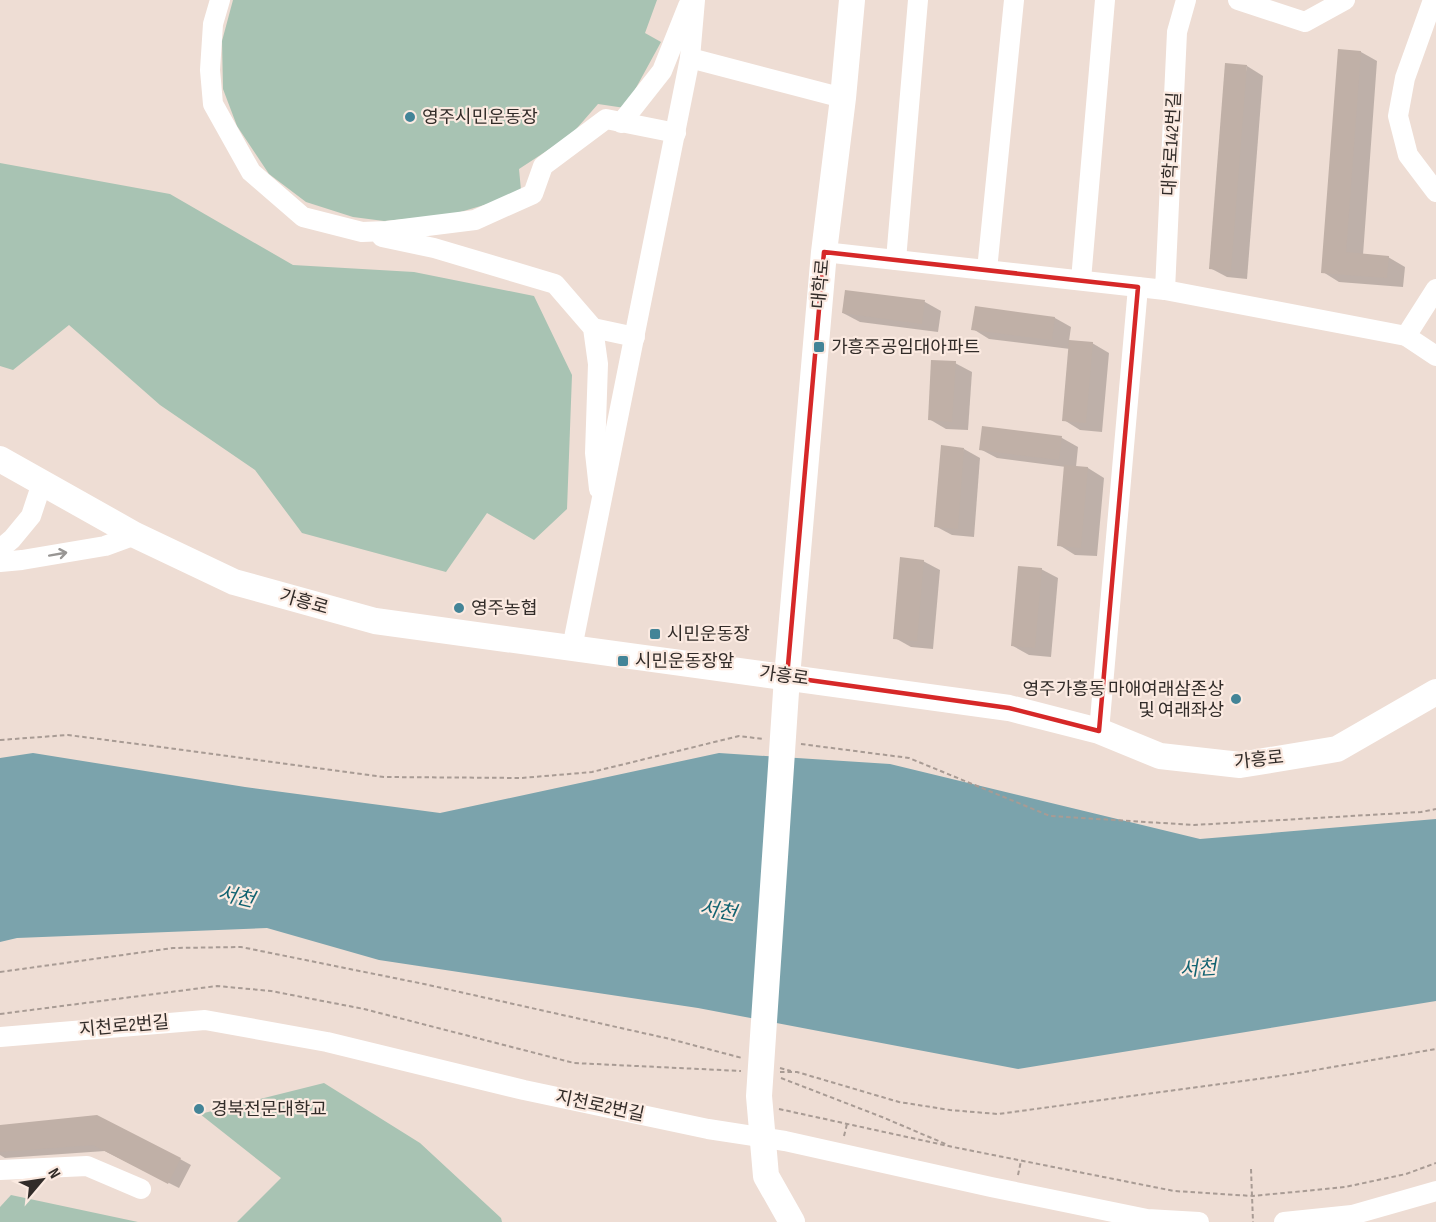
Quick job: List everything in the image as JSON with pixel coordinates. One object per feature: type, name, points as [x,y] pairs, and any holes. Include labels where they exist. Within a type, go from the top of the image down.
[{"type":"main road","name":"대학로","points":[[792,1222],[766,1176],[759,1107],[787,677],[824,252],[843,98],[852,0]]},
{"type":"main road","name":"가흥로","points":[[0,459],[135,535],[234,582],[375,621],[1009,708],[1099,731],[1160,756],[1240,765],[1337,749],[1436,692]]},
{"type":"street","points":[[220,0],[213,24],[210,70],[213,104],[251,172],[303,217],[434,248],[555,284],[592,328],[598,363],[595,453],[601,505]]},
{"type":"street","points":[[621,123],[662,71],[693,0]]},
{"type":"street","points":[[573,648],[690,58],[693,0]]},
{"type":"street","points":[[896,260],[918,0]]},
{"type":"street","points":[[987,270],[1014,0]]},
{"type":"street","points":[[1081,280],[1105,0]]},
{"type":"street","name":"대학로142번길","points":[[1166,290],[1177,32],[1186,0]]},
{"type":"street","points":[[1238,0],[1305,22],[1345,0]]},
{"type":"street","points":[[1433,0],[1405,78],[1398,116],[1408,155],[1436,192]]},
{"type":"street","points":[[690,58],[843,98]]},
{"type":"street","points":[[362,232],[475,220],[533,194],[543,166],[606,119],[675,133]]},
{"type":"street","points":[[824,252],[1166,290],[1406,336],[1436,356]]},
{"type":"street","points":[[1099,731],[1138,287]]},
{"type":"street","points":[[1406,336],[1436,289]]},
{"type":"street","points":[[592,328],[635,337]]},
{"type":"street","points":[[0,549],[12,539],[31,516],[42,483]]},
{"type":"street","points":[[0,562],[105,546],[135,535]]},
{"type":"street","name":"지천로2번길","points":[[0,1037],[205,1020],[327,1042],[524,1090],[685,1124],[785,1141],[1147,1219],[1199,1222]]},
{"type":"street","points":[[0,1170],[87,1166],[141,1189]]},
{"type":"street","points":[[1284,1222],[1352,1215],[1436,1191]]},
{"type":"path","points":[[0,740],[68,735],[384,777],[522,778],[592,772],[739,736],[773,741]]},
{"type":"path","points":[[796,743],[909,758],[1050,816],[1194,825],[1421,812],[1436,809]]},
{"type":"path","points":[[0,972],[173,948],[241,947],[424,984],[670,1039],[751,1060]]},
{"type":"path","points":[[0,1014],[217,986],[271,991],[364,1009],[574,1063],[742,1071]]},
{"type":"path","points":[[774,1066],[900,1102],[950,1110],[998,1114],[1287,1075],[1436,1049]]},
{"type":"path","points":[[797,1072],[775,1074],[953,1147]]},
{"type":"path","points":[[759,1107],[1174,1191],[1253,1196],[1345,1187],[1406,1174],[1436,1163]]},
{"type":"path","points":[[1251,1168],[1253,1222]]},
{"type":"highlighted area","points":[[824,252],[1138,287],[1099,731],[1009,708],[787,677]]},
{"type":"green space","name":"영주시민운동장","points":[[233,0],[657,0],[645,33],[661,42],[625,108],[598,104],[571,135],[519,169],[521,190],[491,203],[450,215],[384,221],[353,217],[306,202],[269,174],[237,126],[223,89],[222,41]]},
{"type":"green space","points":[[0,163],[170,194],[293,265],[414,272],[534,296],[572,375],[567,509],[534,540],[487,513],[446,572],[302,533],[255,470],[160,405],[69,325],[13,370],[0,366]]},
{"type":"green space","points":[[324,1083],[420,1143],[501,1218],[502,1222],[237,1222],[281,1178],[200,1114]]},
{"type":"green space","points":[[11,1195],[138,1222],[0,1222],[0,1207]]},
{"type":"water","name":"서천","points":[[33,753],[245,787],[440,813],[719,753],[890,764],[1200,839],[1436,819],[1436,1001],[1018,1069],[698,1008],[379,960],[267,928],[17,938],[0,942],[0,758]]},
{"type":"building","points":[[1338,49],[1361,51],[1346,252],[1389,256],[1387,278],[1321,273]]},
{"type":"building","points":[[1225,63],[1247,65],[1231,271],[1209,269]]},
{"type":"building","points":[[845,290],[925,300],[922,324],[842,313]]},
{"type":"building","points":[[975,306],[1055,317],[1052,340],[971,330]]},
{"type":"building","points":[[1069,340],[1093,342],[1086,423],[1062,421]]},
{"type":"building","points":[[931,360],[956,361],[952,422],[928,420]]},
{"type":"building","points":[[982,426],[1062,436],[1059,460],[979,450]]},
{"type":"building","points":[[941,445],[964,448],[958,529],[934,527]]},
{"type":"building","points":[[1064,465],[1088,467],[1081,548],[1057,546]]},
{"type":"building","points":[[900,557],[924,560],[917,641],[893,639]]},
{"type":"building","points":[[1018,566],[1042,568],[1035,648],[1011,646]]},
{"type":"building","points":[[97,1115],[181,1158],[168,1184],[93,1145],[0,1152],[0,1125]]},
{"type":"place","name":"영주시민운동장","points":[[410,117]]},
{"type":"place","name":"가흥주공임대아파트","points":[[819,347]]},
{"type":"place","name":"영주농협","points":[[459,608]]},
{"type":"place","name":"시민운동장","points":[[655,634]]},
{"type":"place","name":"시민운동장앞","points":[[623,661]]},
{"type":"place","name":"영주가흥동 마애여래삼존상 및 여래좌상","points":[[1236,699]]},
{"type":"place","name":"경북전문대학교","points":[[199,1109]]}]
